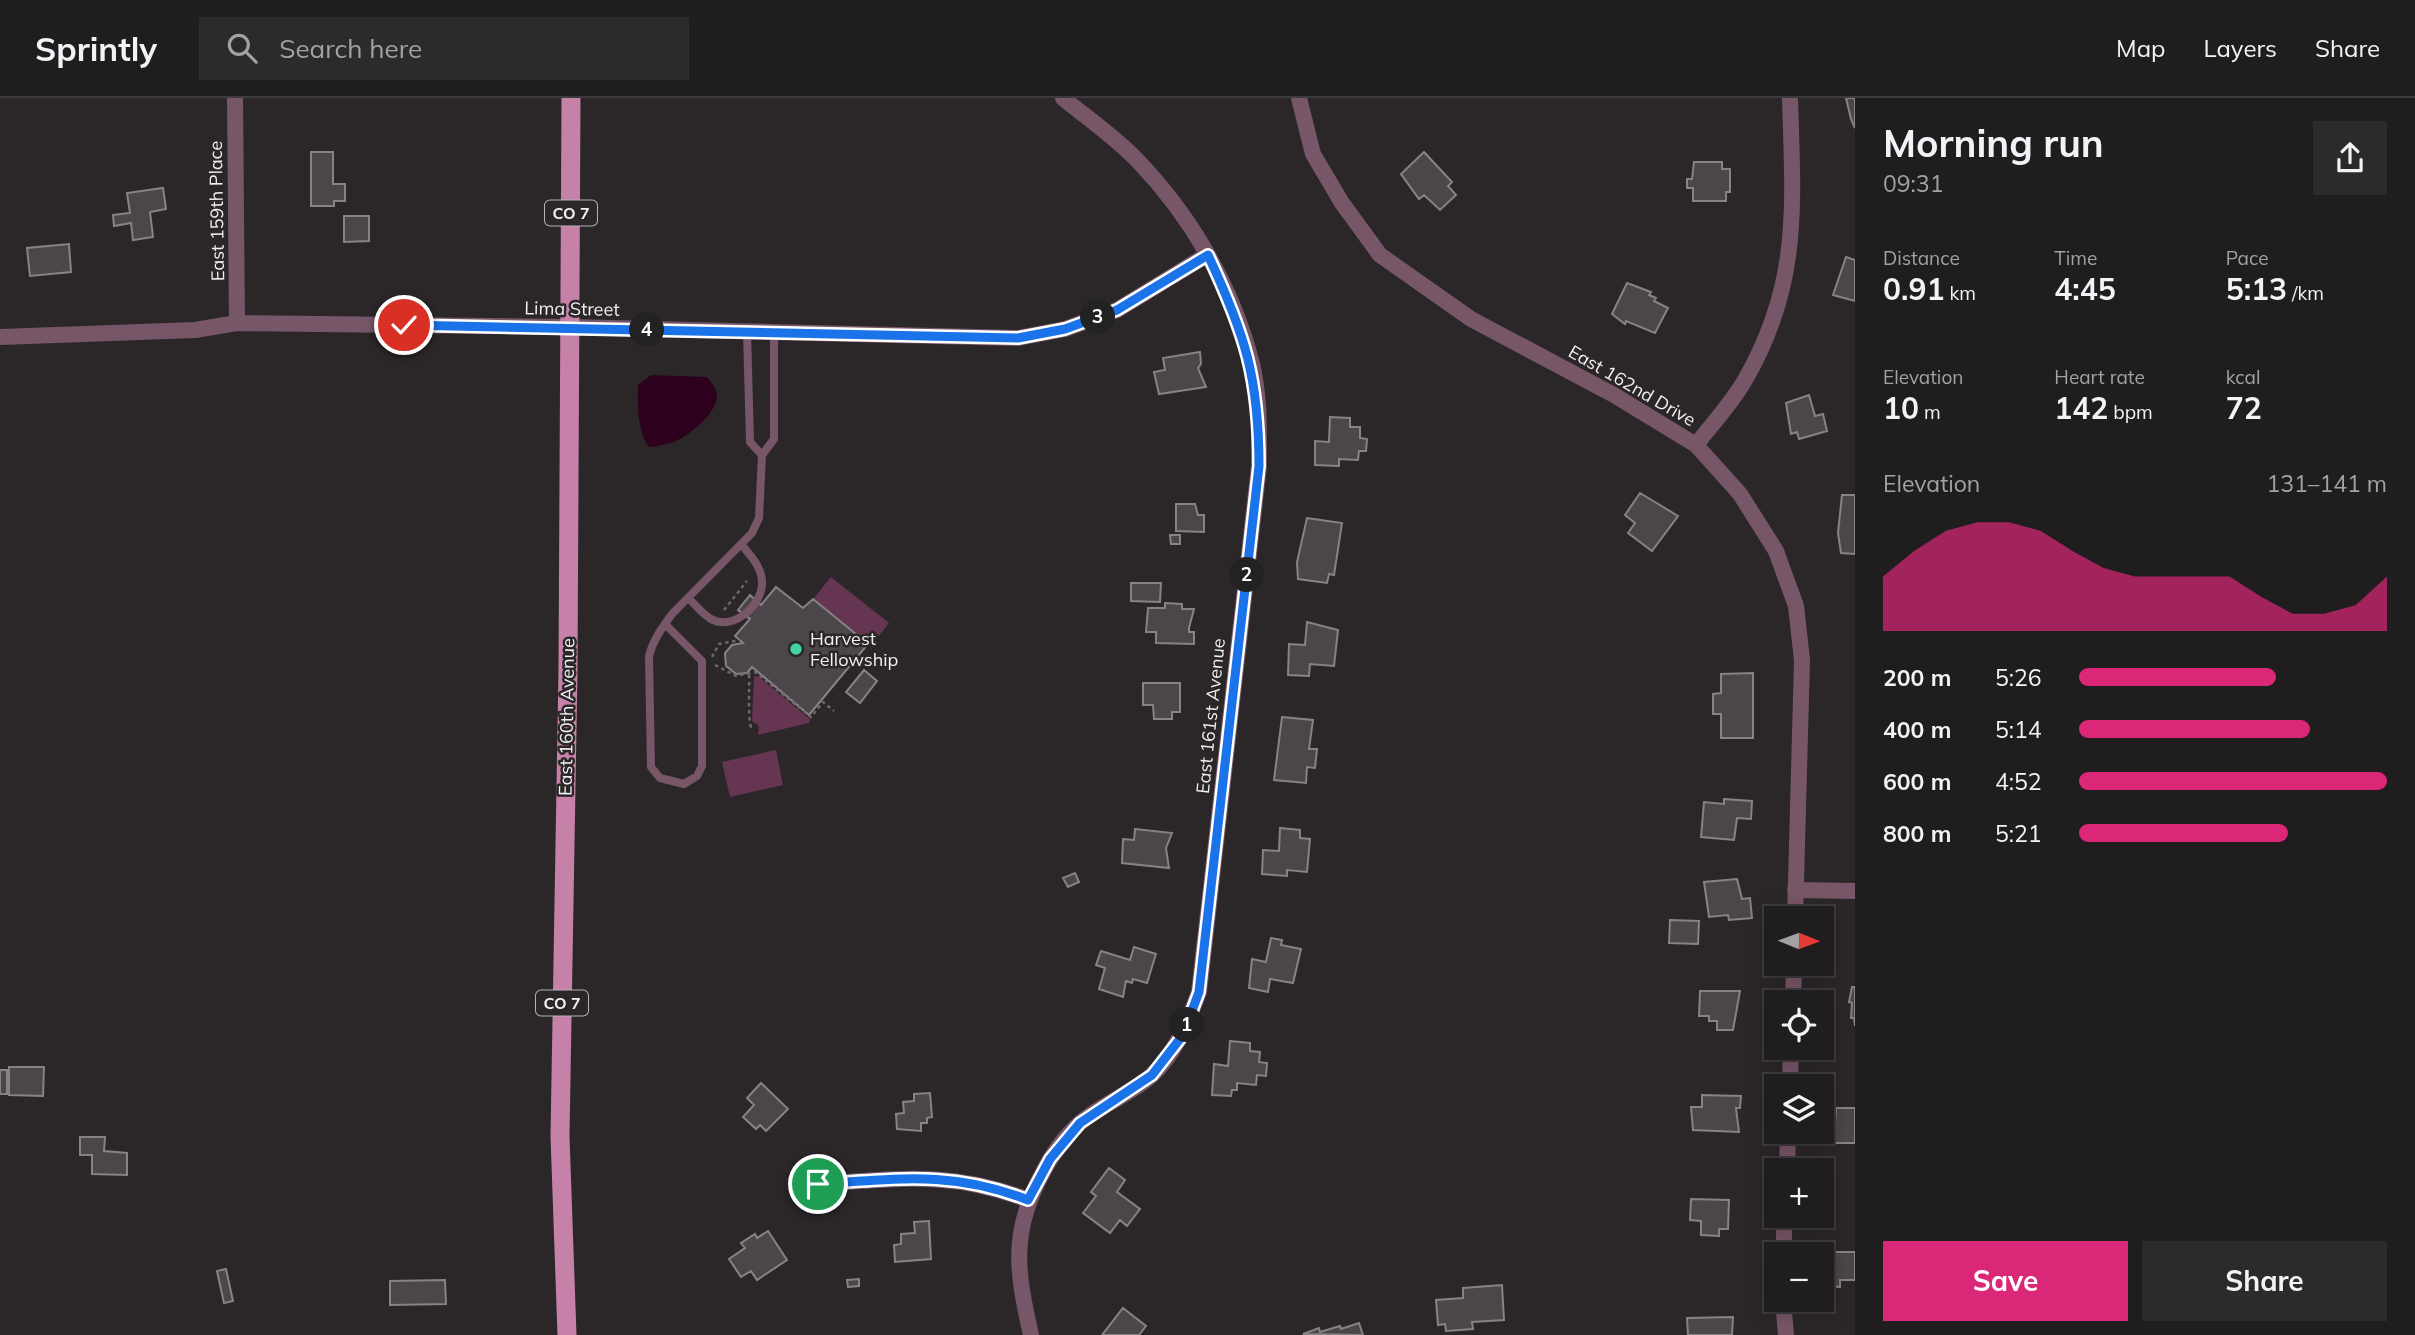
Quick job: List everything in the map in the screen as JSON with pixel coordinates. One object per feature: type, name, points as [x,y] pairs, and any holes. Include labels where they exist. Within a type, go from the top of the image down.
[{"type":"main road","name":"East 160th Avenue","points":[[567,1335],[560,1136],[571,98]]},
{"type":"street","name":"East 159th Place","points":[[235,98],[237,323]]},
{"type":"street","name":"East 161st Avenue","points":[[1031,1335],[1019,1270],[1018,1237],[1028,1200],[1050,1159],[1080,1123],[1152,1075],[1183,1035],[1199,992],[1259,466],[1259,414],[1252,365],[1234,309],[1208,255],[1175,203],[1135,158],[1063,98]]},
{"type":"street","name":"East 162nd Drive","points":[[1299,98],[1313,154],[1342,203],[1380,255],[1471,319],[1608,391],[1696,445],[1740,494],[1776,551],[1796,606],[1802,660],[1795,906]]},
{"type":"street","points":[[1696,445],[1743,383],[1758,356],[1785,282],[1793,230],[1790,98]]},
{"type":"street","name":"Lima Street","points":[[0,337],[195,330],[237,323],[570,327],[1018,338],[1065,329],[1117,310],[1208,255]]},
{"type":"street","points":[[1795,890],[1855,891]]},
{"type":"street","points":[[818,1184],[946,1178],[968,1181],[1028,1200]]},
{"type":"street","points":[[1784,1312],[1786,1335]]},
{"type":"lane","points":[[747,332],[750,442],[762,455]]},
{"type":"lane","points":[[665,624],[702,661],[702,766],[697,776],[684,784],[660,778],[651,767],[649,656],[653,642],[665,624],[752,533],[759,518],[762,455],[774,439],[774,334]]},
{"type":"lane","points":[[688,598],[712,620],[724,623],[743,615],[759,598],[762,585],[757,565],[741,544]]},
{"type":"path","points":[[724,610],[747,581]]},
{"type":"path","points":[[736,595],[744,602]]},
{"type":"path","points":[[740,640],[719,644],[712,662],[736,676],[755,672],[811,717],[823,702],[834,711]]},
{"type":"path","points":[[749,675],[752,705],[748,723],[752,730]]},
{"type":"shaded area","points":[[651,375],[707,377],[717,398],[709,414],[686,435],[671,443],[649,447],[640,426],[638,385]]},
{"type":"shaded area","points":[[831,577],[889,623],[871,646],[813,599]]},
{"type":"shaded area","points":[[754,676],[759,677],[810,719],[809,723],[758,735],[759,726],[752,721]]},
{"type":"shaded area","points":[[776,750],[783,785],[730,797],[722,762]]},
{"type":"building","points":[[1846,98],[1855,98],[1855,128],[1851,119]]},
{"type":"building","points":[[311,152],[333,152],[333,184],[345,184],[345,201],[334,201],[334,206],[311,206]]},
{"type":"building","points":[[1424,152],[1452,182],[1448,186],[1456,195],[1440,210],[1424,195],[1419,199],[1401,174]]},
{"type":"building","points":[[1694,162],[1722,162],[1722,169],[1730,169],[1730,192],[1726,192],[1726,201],[1693,201],[1693,188],[1687,188],[1687,179],[1692,179]]},
{"type":"building","points":[[163,188],[166,209],[150,212],[153,237],[133,240],[131,223],[114,226],[113,215],[130,213],[127,193]]},
{"type":"building","points":[[344,216],[369,216],[369,241],[344,242]]},
{"type":"building","points":[[69,244],[71,272],[30,276],[27,248]]},
{"type":"building","points":[[1846,257],[1855,260],[1855,301],[1833,295]]},
{"type":"building","points":[[1627,283],[1651,292],[1649,295],[1656,298],[1654,301],[1668,308],[1655,333],[1626,321],[1625,324],[1612,314]]},
{"type":"building","points":[[1200,352],[1201,364],[1198,368],[1206,387],[1159,394],[1154,372],[1165,370],[1163,358]]},
{"type":"building","points":[[1809,395],[1815,416],[1823,414],[1827,431],[1799,439],[1797,432],[1791,434],[1786,403]]},
{"type":"building","points":[[1330,417],[1350,418],[1350,427],[1360,427],[1360,438],[1367,439],[1366,451],[1359,451],[1358,460],[1339,459],[1339,466],[1315,465],[1315,441],[1329,442]]},
{"type":"building","points":[[1640,493],[1678,516],[1652,551],[1628,533],[1635,523],[1625,515]]},
{"type":"building","points":[[1842,495],[1855,495],[1855,554],[1841,553],[1838,533]]},
{"type":"building","points":[[1176,504],[1195,504],[1198,515],[1204,515],[1204,532],[1176,531]]},
{"type":"building","points":[[1307,518],[1342,523],[1334,575],[1329,574],[1327,583],[1298,579],[1297,562]]},
{"type":"building","points":[[1170,535],[1180,535],[1180,544],[1171,544]]},
{"type":"building","points":[[1131,583],[1161,583],[1160,602],[1131,601]]},
{"type":"building","name":"Harvest Fellowship","points":[[776,587],[803,608],[813,599],[868,644],[809,715],[752,667],[747,673],[736,674],[726,666],[725,653],[732,645],[743,643],[735,636],[750,619],[738,610],[750,595],[761,605]]},
{"type":"building","points":[[1165,603],[1182,604],[1182,609],[1194,609],[1189,632],[1194,632],[1194,644],[1156,643],[1156,632],[1146,632],[1148,608],[1165,608]]},
{"type":"building","points":[[1307,622],[1338,630],[1334,666],[1310,664],[1309,676],[1288,675],[1289,644],[1305,645]]},
{"type":"building","points":[[864,670],[877,681],[860,703],[846,692]]},
{"type":"building","points":[[1753,673],[1753,738],[1721,738],[1721,714],[1713,714],[1713,694],[1721,693],[1721,674]]},
{"type":"building","points":[[1143,683],[1180,683],[1180,712],[1172,712],[1172,719],[1154,719],[1153,705],[1143,705]]},
{"type":"building","points":[[1282,717],[1313,720],[1309,749],[1317,749],[1315,768],[1307,767],[1306,783],[1274,780]]},
{"type":"building","points":[[1724,799],[1752,801],[1751,819],[1737,818],[1734,840],[1701,837],[1704,802],[1724,804]]},
{"type":"building","points":[[1280,828],[1300,830],[1300,838],[1310,839],[1307,872],[1287,870],[1287,876],[1262,874],[1263,850],[1279,851]]},
{"type":"building","points":[[1135,829],[1172,833],[1166,848],[1169,868],[1122,863],[1123,839],[1134,840]]},
{"type":"building","points":[[1075,873],[1079,882],[1068,887],[1063,878]]},
{"type":"building","points":[[1737,879],[1742,899],[1750,898],[1752,918],[1729,920],[1728,915],[1709,917],[1704,882]]},
{"type":"building","points":[[1670,920],[1699,921],[1698,944],[1669,943]]},
{"type":"building","points":[[1271,938],[1282,940],[1281,945],[1301,949],[1293,983],[1270,979],[1268,992],[1249,988],[1252,959],[1266,962]]},
{"type":"building","points":[[1134,947],[1156,954],[1147,983],[1133,979],[1132,983],[1126,981],[1123,997],[1099,989],[1105,968],[1096,965],[1101,951],[1130,960]]},
{"type":"building","points":[[1852,987],[1855,987],[1855,1026],[1854,1018],[1851,1018],[1852,1003],[1849,1002]]},
{"type":"building","points":[[1700,991],[1740,991],[1733,1030],[1717,1030],[1717,1021],[1709,1021],[1709,1016],[1699,1016]]},
{"type":"building","points":[[1230,1041],[1250,1043],[1250,1051],[1260,1052],[1259,1062],[1267,1063],[1266,1076],[1257,1075],[1256,1085],[1237,1083],[1237,1090],[1232,1090],[1231,1096],[1212,1095],[1214,1064],[1228,1066]]},
{"type":"building","points":[[9,1067],[44,1067],[43,1096],[9,1095]]},
{"type":"building","points":[[0,1070],[7,1070],[7,1094],[0,1094]]},
{"type":"building","points":[[761,1083],[788,1109],[766,1131],[760,1125],[756,1129],[743,1117],[754,1105],[747,1098]]},
{"type":"building","points":[[930,1093],[932,1117],[927,1118],[927,1123],[921,1123],[921,1131],[897,1129],[896,1114],[904,1113],[903,1102],[914,1101],[914,1094]]},
{"type":"building","points":[[1702,1095],[1741,1096],[1740,1108],[1736,1108],[1739,1132],[1693,1130],[1691,1107],[1702,1107]]},
{"type":"building","points":[[1836,1108],[1855,1108],[1855,1143],[1834,1143]]},
{"type":"building","points":[[80,1137],[105,1137],[104,1151],[127,1153],[127,1175],[92,1174],[92,1155],[80,1155]]},
{"type":"building","points":[[1109,1168],[1125,1180],[1117,1192],[1140,1209],[1127,1226],[1120,1220],[1110,1233],[1083,1213],[1096,1196],[1091,1192]]},
{"type":"building","points":[[1691,1199],[1729,1200],[1728,1229],[1719,1229],[1719,1236],[1701,1235],[1701,1221],[1690,1220]]},
{"type":"building","points":[[929,1221],[931,1259],[895,1262],[894,1245],[901,1244],[901,1234],[915,1233],[914,1222]]},
{"type":"building","points":[[768,1231],[787,1260],[757,1280],[751,1271],[741,1277],[729,1259],[745,1248],[741,1243],[755,1234],[757,1238]]},
{"type":"building","points":[[1834,1252],[1855,1252],[1855,1280],[1840,1280],[1840,1287],[1834,1286]]},
{"type":"building","points":[[226,1269],[233,1301],[224,1303],[217,1271]]},
{"type":"building","points":[[859,1279],[859,1286],[848,1287],[847,1280]]},
{"type":"building","points":[[445,1280],[446,1304],[390,1305],[390,1281]]},
{"type":"building","points":[[1502,1285],[1504,1320],[1472,1322],[1473,1329],[1446,1331],[1445,1324],[1438,1325],[1436,1300],[1463,1298],[1463,1288]]},
{"type":"building","points":[[1123,1308],[1146,1326],[1139,1335],[1102,1335]]},
{"type":"building","points":[[1733,1317],[1732,1335],[1688,1335],[1687,1318]]},
{"type":"building","points":[[1359,1323],[1363,1335],[1303,1334],[1319,1328],[1320,1332]]},
{"type":"place","name":"Harvest Fellowship","points":[[796,649]]},
{"type":"route","points":[[404,325],[1018,338],[1065,329],[1117,310],[1208,255],[1234,309],[1252,365],[1259,414],[1259,466],[1199,992],[1183,1035],[1152,1075],[1080,1123],[1050,1159],[1028,1200],[968,1181],[946,1178],[919,1177],[818,1184]]}]
